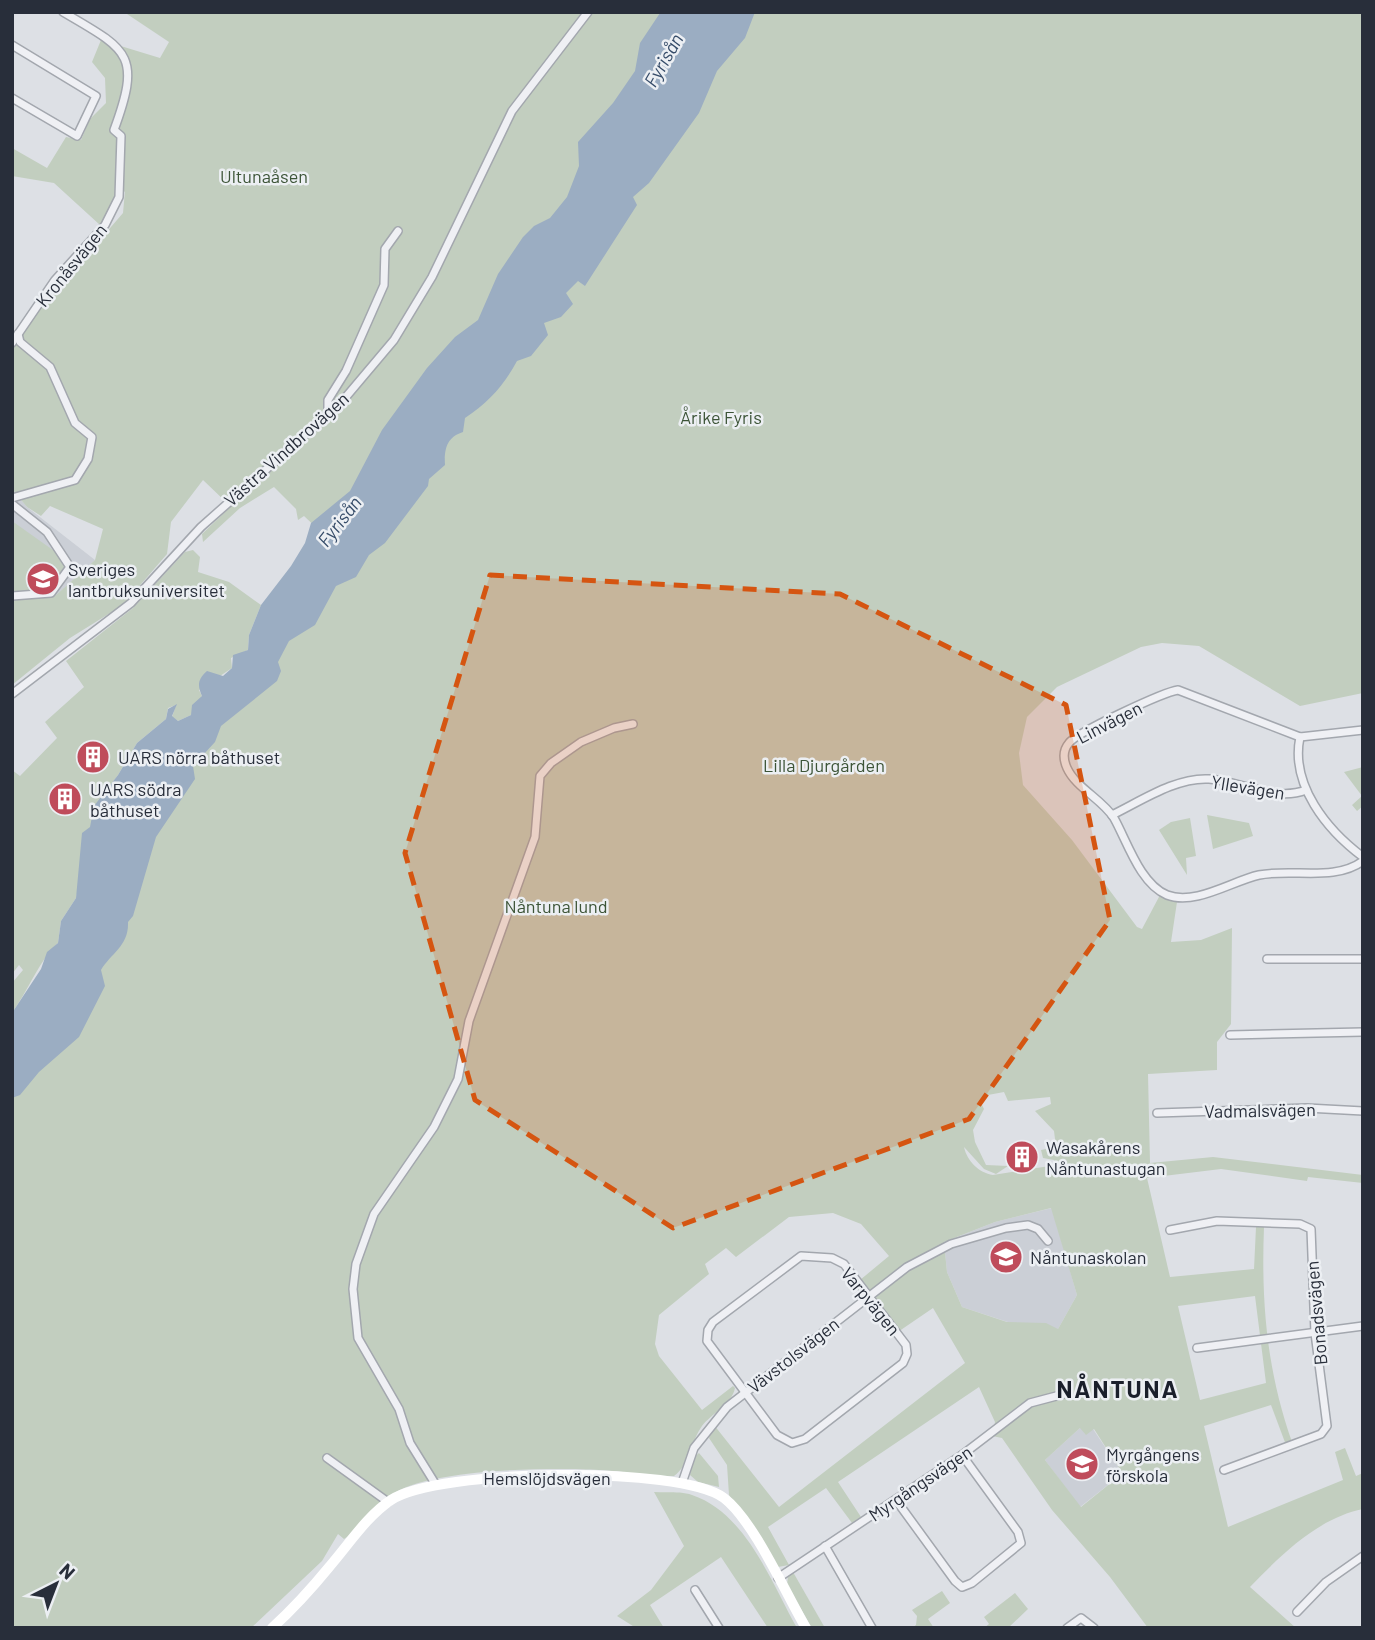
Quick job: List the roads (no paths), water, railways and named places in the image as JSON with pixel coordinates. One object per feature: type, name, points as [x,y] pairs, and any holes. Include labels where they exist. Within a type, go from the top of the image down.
[{"type":"street","name":"Kronåsvägen","points":[[12,343],[55,280],[106,225],[119,197],[121,136],[112,134],[130,82],[126,60],[112,40],[63,12]]},
{"type":"street","name":"Västra Vindbrovägen","points":[[12,694],[131,603],[201,527],[328,414],[394,340],[432,277],[512,111],[588,12]]},
{"type":"street","points":[[12,45],[96,96],[77,136],[12,98]]},
{"type":"street","points":[[328,414],[328,400],[346,371],[384,285],[385,249],[398,231]]},
{"type":"street","points":[[12,498],[75,481],[82,474],[92,445],[89,433],[75,423],[50,367],[20,341],[18,334]]},
{"type":"street","points":[[12,504],[47,532],[70,567],[51,593],[12,596]]},
{"type":"street","name":"Linvägen","points":[[1363,730],[1300,737],[1185,691],[1170,692],[1084,732],[1068,743],[1064,755],[1069,772],[1112,815],[1146,875],[1160,891],[1172,897],[1195,896],[1259,875],[1345,870],[1363,859]]},
{"type":"street","points":[[436,1485],[410,1443],[399,1409],[358,1338],[353,1289],[356,1264],[373,1214],[434,1127],[458,1079],[469,1021],[535,836],[540,776],[551,763],[581,741],[614,728],[633,724]]},
{"type":"street","points":[[1300,737],[1298,747],[1306,790],[1334,832],[1363,859]]},
{"type":"street","name":"Yllevägen","points":[[1112,815],[1189,780],[1211,779],[1284,794],[1306,790]]},
{"type":"street","points":[[1267,959],[1363,959]]},
{"type":"street","points":[[1230,1035],[1363,1032]]},
{"type":"street","name":"Vadmalsvägen","points":[[1157,1113],[1307,1108],[1363,1111]]},
{"type":"street","name":"Bonadsvägen","points":[[1170,1230],[1217,1222],[1311,1228],[1315,1333],[1326,1428],[1321,1434],[1224,1470]]},
{"type":"street","name":"Vävstolsvägen","points":[[682,1483],[694,1448],[703,1433],[745,1392],[907,1268],[951,1244],[1017,1226],[1038,1229],[1048,1241]]},
{"type":"street","name":"Varpvägen","points":[[801,1256],[832,1258],[844,1264],[906,1345],[908,1354],[903,1363],[799,1442],[782,1439],[745,1392],[706,1341],[708,1330],[713,1321],[801,1256]]},
{"type":"street","points":[[1197,1348],[1363,1326]]},
{"type":"street","name":"Myrgångsvägen","points":[[778,1578],[962,1455],[1030,1403],[1064,1394]]},
{"type":"street","points":[[896,1500],[955,1581],[962,1587],[972,1583],[1021,1543],[1018,1532],[962,1455]]},
{"type":"street","points":[[327,1458],[388,1502]]},
{"type":"street","name":"Hemslöjdsvägen","points":[[272,1628],[305,1596],[365,1524],[388,1502],[411,1490],[475,1478],[554,1476],[682,1483],[724,1499],[747,1525],[806,1628]]},
{"type":"street","points":[[825,1546],[872,1628]]},
{"type":"street","points":[[1297,1612],[1326,1582],[1363,1556]]},
{"type":"street","points":[[695,1590],[719,1628]]},
{"type":"street","points":[[1067,1628],[1081,1618],[1094,1628]]},
{"type":"water","name":"Fyrisån","points":[[755,12],[745,38],[717,71],[699,113],[649,183],[633,197],[637,205],[585,286],[578,281],[566,293],[573,304],[561,317],[544,323],[548,335],[531,356],[517,361],[495,392],[465,418],[463,432],[453,437],[448,444],[445,465],[429,479],[428,486],[385,543],[369,555],[356,577],[336,586],[315,625],[289,641],[278,662],[281,671],[277,681],[221,726],[215,742],[193,766],[195,779],[156,837],[133,916],[128,922],[126,937],[101,970],[105,986],[79,1037],[39,1072],[20,1095],[12,1098],[12,1013],[41,969],[47,952],[58,943],[61,921],[76,898],[82,833],[90,827],[94,806],[118,775],[137,743],[166,719],[168,709],[177,704],[172,716],[178,721],[191,715],[192,705],[202,696],[199,682],[204,674],[207,671],[223,676],[232,668],[233,655],[248,650],[249,635],[261,605],[291,566],[305,543],[311,523],[350,491],[382,430],[427,368],[455,337],[478,320],[498,274],[523,237],[534,226],[550,218],[567,197],[579,166],[578,142],[613,103],[635,71],[640,43],[660,13]]},
{"type":"place","name":"Sveriges lantbruksuniversitet","points":[[43,579]]},
{"type":"place","name":"UARS nörra båthuset","points":[[93,757]]},
{"type":"place","name":"UARS södra båthuset","points":[[65,799]]},
{"type":"place","name":"Wasakårens Nåntunastugan","points":[[1022,1157]]},
{"type":"place","name":"Nåntunaskolan","points":[[1006,1257]]},
{"type":"place","name":"Myrgångens förskola","points":[[1082,1464]]},
{"type":"district","name":"NÅNTUNA","points":[[1118,1388]]},
{"type":"park label","name":"Ultunaåsen","points":[[264,176]]},
{"type":"park label","name":"Årike Fyris","points":[[721,417]]},
{"type":"park label","name":"Lilla Djurgården","points":[[824,765]]},
{"type":"park label","name":"Nåntuna lund","points":[[556,906]]}]
